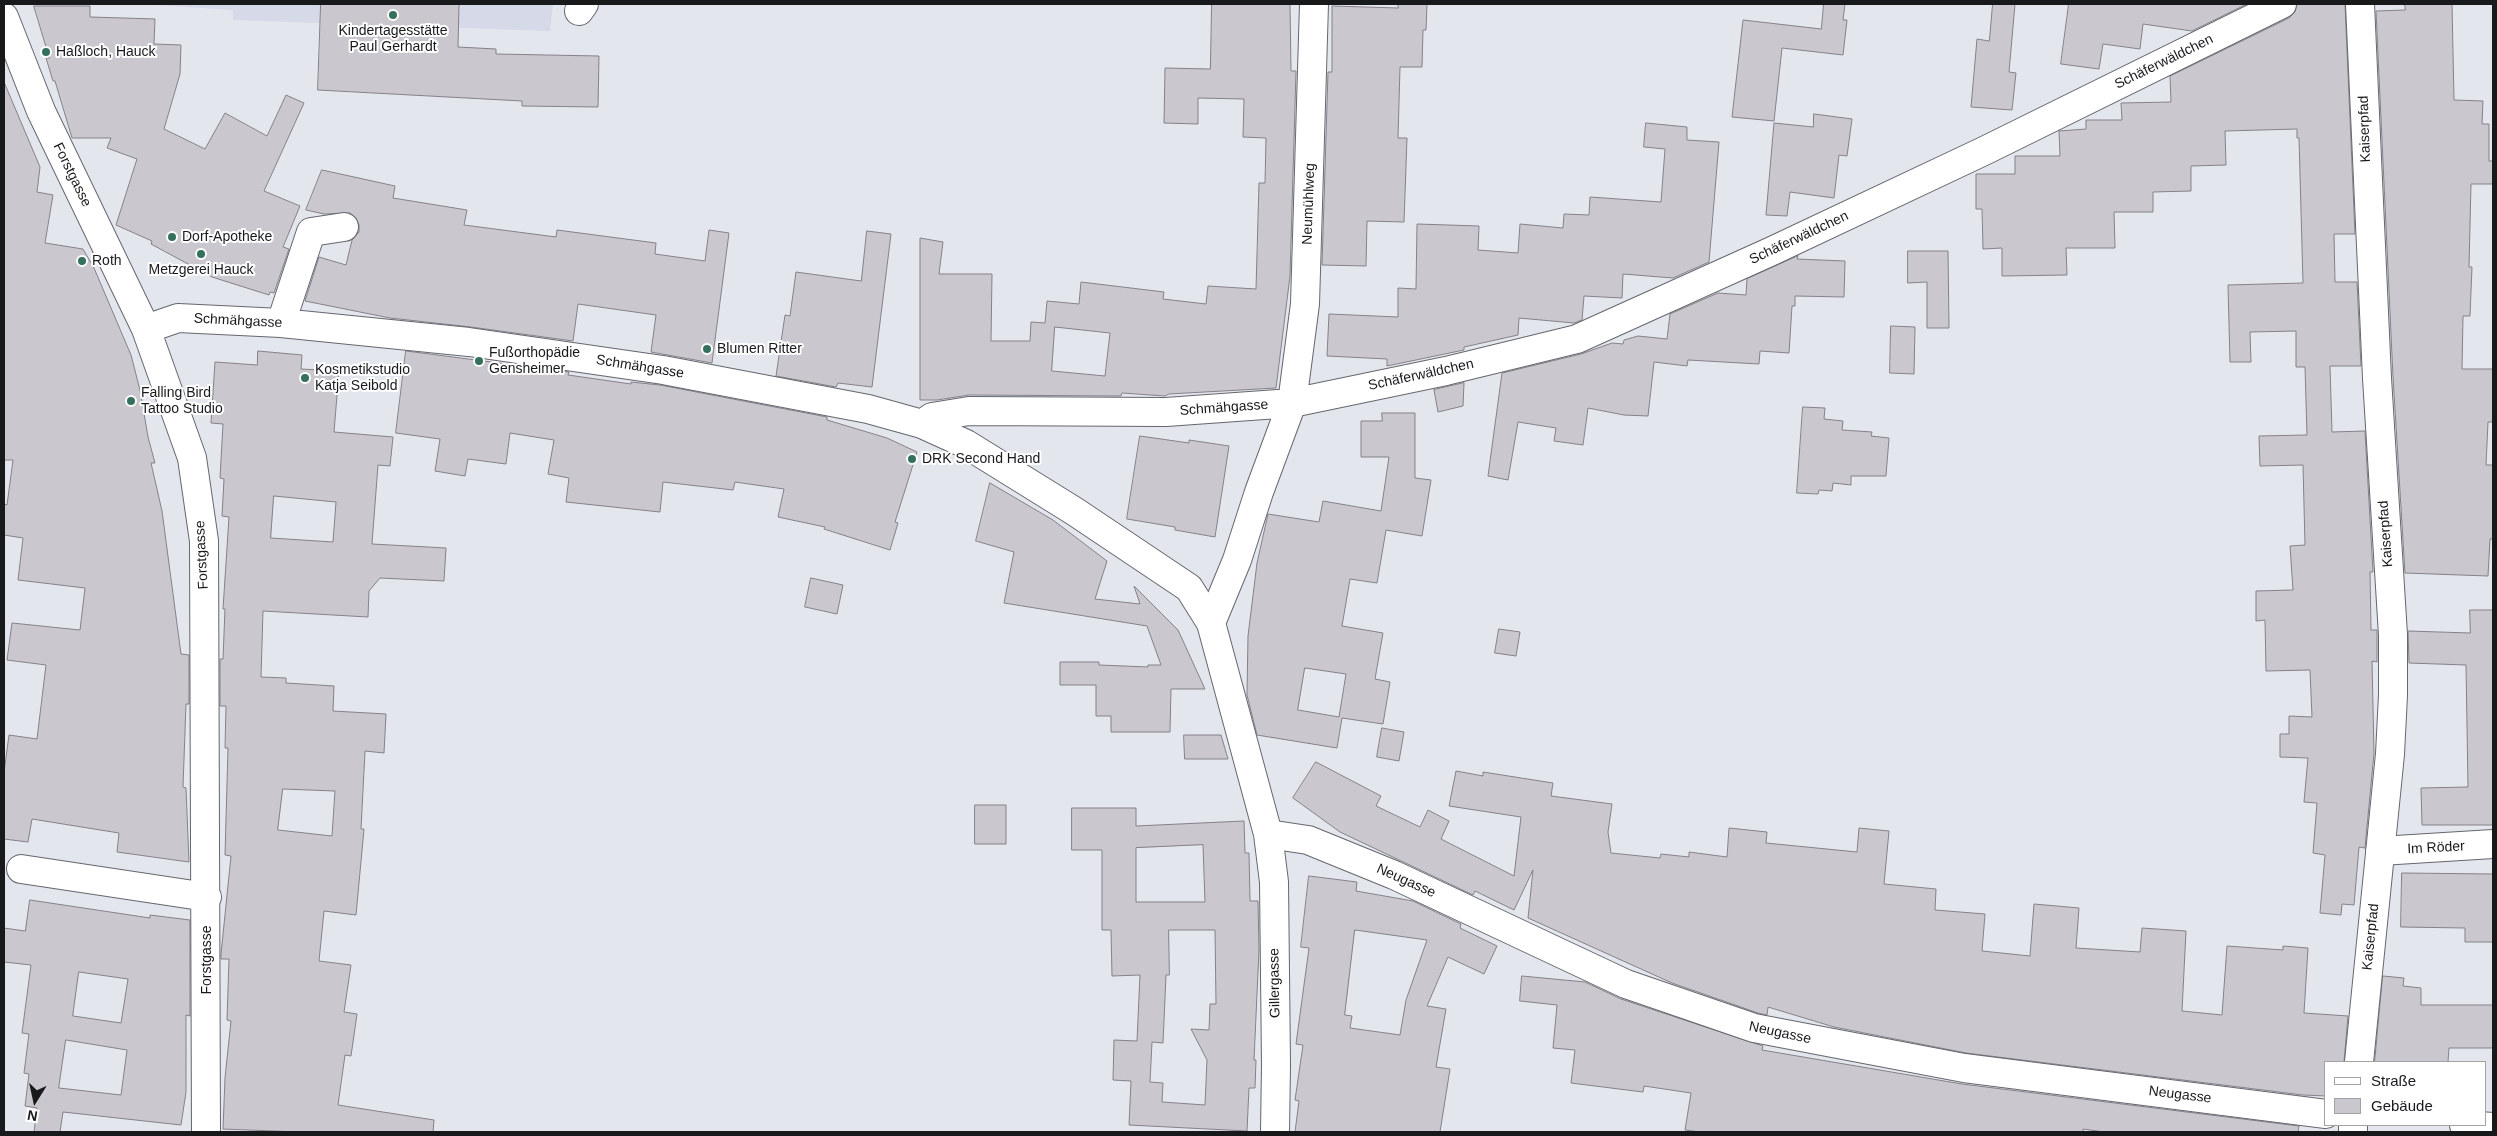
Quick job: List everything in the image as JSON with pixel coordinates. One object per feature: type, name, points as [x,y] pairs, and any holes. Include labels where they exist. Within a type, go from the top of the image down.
[{"type":"street","name":"Neumühlweg","points":[[1292,403],[1305,304],[1314,4]]},
{"type":"street","name":"Schäferwäldchen","points":[[1292,403],[1446,371],[1577,339],[1772,251],[1984,151],[2282,4]]},
{"type":"street","name":"Kaiserpfad","points":[[2359,1061],[2390,754],[2393,635],[2377,378],[2360,4]]},
{"type":"street","name":"Forstgasse","points":[[4,17],[41,111],[146,329],[192,458],[204,541],[207,898],[206,1132]]},
{"type":"street","points":[[281,323],[311,232],[344,226]]},
{"type":"street","name":"Schmähgasse","points":[[146,329],[178,318],[281,323],[469,342],[664,370],[832,401],[922,424],[974,449],[1074,511],[1189,588],[1210,623],[1268,834]]},
{"type":"street","name":"Schmähgasse","points":[[922,424],[932,417],[969,411],[1166,412],[1292,403],[1228,584],[1210,623]]},
{"type":"street","name":"Neugasse","points":[[1268,834],[1308,840],[1394,875],[1626,984],[1754,1028],[1964,1068],[2324,1114]]},
{"type":"street","name":"Gillergasse","points":[[1268,834],[1274,882],[1276,1065],[1274,1132]]},
{"type":"street","name":"Im Röder","points":[[2380,851],[2493,844]]},
{"type":"street","points":[[21,869],[207,898]]},
{"type":"street","points":[[2478,1126],[2493,1127]]},
{"type":"shaded area","name":"Kindertagesstätte Paul Gerhardt","points":[[139,4],[553,4],[550,31],[233,20],[233,10]]},
{"type":"building","points":[[321,4],[459,4],[458,47],[496,49],[496,54],[599,56],[598,107],[522,106],[522,101],[318,90]]},
{"type":"building","points":[[1212,4],[1290,4],[1291,71],[1296,71],[1290,276],[1276,388],[1169,394],[1165,396],[1122,393],[1121,396],[969,395],[937,400],[920,400],[920,238],[943,242],[939,274],[992,274],[991,341],[1030,341],[1031,322],[1045,323],[1047,301],[1079,304],[1081,282],[1164,292],[1163,299],[1206,304],[1208,286],[1256,289],[1259,183],[1265,183],[1266,138],[1243,137],[1244,99],[1198,98],[1198,124],[1164,123],[1165,68],[1210,69]],"holes":[[[1055,327],[1110,333],[1105,376],[1052,371]]]},
{"type":"building","points":[[1398,4],[1427,4],[1426,30],[1423,30],[1422,67],[1400,67],[1398,138],[1407,138],[1404,222],[1367,221],[1366,266],[1322,265],[1328,72],[1332,72],[1332,6],[1398,8]]},
{"type":"building","points":[[1824,4],[1845,4],[1843,20],[1847,20],[1843,55],[1782,48],[1774,121],[1732,117],[1743,20],[1821,29]]},
{"type":"building","points":[[1993,4],[2015,4],[2009,72],[2016,73],[2012,110],[1971,107],[1977,39],[1989,41]]},
{"type":"building","points":[[2069,4],[2247,4],[2192,31],[2143,24],[2140,49],[2103,44],[2099,69],[2061,64]]},
{"type":"building","points":[[2297,4],[2345,4],[2355,234],[2334,234],[2335,282],[2357,282],[2361,366],[2330,366],[2332,432],[2365,431],[2373,572],[2370,572],[2371,630],[2377,630],[2377,662],[2372,661],[2374,753],[2365,848],[2359,847],[2354,905],[2342,904],[2341,915],[2320,913],[2325,855],[2313,853],[2317,803],[2304,802],[2308,758],[2280,757],[2280,734],[2289,734],[2289,716],[2312,717],[2310,670],[2266,671],[2265,620],[2256,621],[2256,591],[2293,590],[2290,546],[2305,545],[2303,465],[2260,466],[2259,436],[2307,435],[2305,367],[2296,367],[2296,331],[2250,332],[2251,362],[2230,362],[2228,285],[2303,283],[2299,138],[2297,138],[2297,129],[2225,131],[2226,165],[2191,166],[2191,191],[2153,192],[2153,212],[2114,212],[2115,248],[2066,248],[2067,275],[2002,276],[2002,248],[1983,249],[1982,209],[1976,209],[1976,174],[2015,174],[2015,156],[2060,156],[2059,131],[2086,129],[2086,120],[2122,120],[2121,103],[2171,102],[2170,76],[2289,18],[2295,12]]},
{"type":"building","points":[[2405,4],[2452,4],[2454,100],[2483,101],[2482,124],[2489,124],[2489,161],[2493,161],[2493,184],[2471,184],[2469,267],[2472,267],[2470,316],[2463,316],[2462,369],[2493,369],[2493,422],[2488,422],[2486,465],[2493,465],[2493,539],[2490,539],[2488,576],[2405,573],[2393,377],[2376,11],[2405,10]]},
{"type":"building","points":[[34,6],[90,6],[90,17],[155,19],[154,44],[181,45],[180,74],[164,129],[205,149],[225,113],[267,136],[286,95],[304,103],[264,191],[300,206],[283,247],[289,249],[274,293],[270,292],[269,295],[212,277],[151,244],[152,241],[116,225],[137,159],[107,148],[111,138],[72,138],[46,58],[49,58]]},
{"type":"building","points":[[4,82],[40,167],[37,192],[53,195],[45,243],[83,249],[94,268],[131,355],[140,390],[148,437],[155,463],[151,463],[162,511],[181,654],[189,655],[189,704],[186,704],[183,787],[186,788],[189,862],[117,852],[119,833],[32,819],[28,842],[4,839],[4,772],[9,735],[37,739],[46,665],[7,660],[12,623],[80,630],[85,588],[18,580],[23,538],[4,535],[4,504],[7,505],[13,460],[4,460]]},
{"type":"building","points":[[1814,114],[1852,119],[1847,156],[1839,155],[1834,198],[1790,192],[1787,216],[1766,215],[1774,123],[1813,127]]},
{"type":"building","points":[[1646,123],[1687,127],[1687,140],[1719,142],[1709,262],[1673,278],[1623,274],[1622,298],[1584,296],[1582,320],[1574,323],[1519,318],[1518,335],[1464,347],[1464,350],[1387,366],[1387,359],[1327,356],[1329,314],[1398,317],[1398,288],[1416,289],[1417,224],[1479,226],[1478,250],[1518,253],[1520,224],[1563,228],[1564,214],[1589,215],[1590,197],[1661,202],[1665,149],[1644,147]]},
{"type":"building","points":[[322,170],[395,186],[393,198],[467,210],[464,225],[556,237],[557,230],[656,243],[655,254],[705,261],[709,230],[729,233],[712,363],[651,352],[656,315],[578,304],[573,341],[390,318],[305,301],[319,257],[346,265],[352,240],[359,232],[356,218],[350,213],[324,214],[306,210]]},
{"type":"building","points":[[867,231],[891,234],[872,387],[838,383],[836,387],[776,376],[785,315],[790,316],[796,272],[861,281]]},
{"type":"building","points":[[1908,251],[1948,251],[1949,328],[1927,328],[1927,282],[1908,283]]},
{"type":"building","points":[[1798,256],[1797,259],[1845,261],[1844,297],[1795,296],[1795,306],[1792,306],[1789,353],[1760,351],[1759,364],[1688,360],[1687,366],[1654,362],[1648,416],[1624,415],[1588,408],[1583,445],[1554,441],[1556,428],[1518,422],[1508,480],[1488,476],[1502,373],[1581,354],[1612,343],[1623,344],[1624,340],[1638,336],[1667,339],[1670,314],[1718,293],[1746,295],[1747,279]]},
{"type":"building","points":[[1891,326],[1915,327],[1914,374],[1890,373]]},
{"type":"building","points":[[258,351],[302,355],[301,369],[339,371],[334,432],[393,437],[390,466],[378,465],[372,544],[446,548],[444,581],[380,578],[369,591],[368,617],[263,611],[261,677],[286,678],[286,683],[334,686],[333,711],[386,714],[384,753],[365,751],[361,829],[364,829],[356,915],[324,911],[319,961],[351,965],[344,1012],[357,1014],[351,1056],[345,1055],[338,1105],[434,1120],[433,1132],[299,1132],[223,1129],[225,1078],[231,1021],[227,1020],[229,959],[221,959],[221,954],[231,856],[225,855],[228,748],[225,748],[226,706],[220,706],[220,659],[223,659],[225,609],[223,609],[229,517],[222,516],[224,479],[220,478],[223,424],[211,423],[215,362],[257,365]],"holes":[[[274,496],[336,502],[333,542],[271,538]],[[283,789],[335,791],[332,836],[278,830]]]},
{"type":"building","points":[[406,351],[569,372],[568,375],[631,384],[631,382],[660,385],[827,417],[827,420],[887,438],[917,452],[895,522],[898,523],[890,550],[824,529],[825,527],[778,517],[784,489],[735,482],[733,490],[663,482],[660,512],[566,502],[569,478],[548,474],[554,440],[510,433],[506,464],[468,459],[465,476],[435,471],[440,439],[396,433]]},
{"type":"building","points":[[1464,383],[1463,406],[1438,412],[1434,390]]},
{"type":"building","points":[[1803,407],[1825,408],[1824,419],[1843,421],[1842,430],[1872,432],[1871,436],[1889,438],[1886,476],[1851,476],[1851,485],[1833,483],[1832,491],[1819,490],[1818,494],[1797,493]]},
{"type":"building","points":[[1382,413],[1415,413],[1415,478],[1431,480],[1422,536],[1386,530],[1377,583],[1350,579],[1342,626],[1383,633],[1375,679],[1390,682],[1383,724],[1342,718],[1337,748],[1257,735],[1247,695],[1248,636],[1257,563],[1268,514],[1319,522],[1323,501],[1381,511],[1389,457],[1361,457],[1361,421],[1382,421]],"holes":[[[1305,668],[1346,674],[1339,717],[1298,710]]]},
{"type":"building","points":[[1140,436],[1229,446],[1215,537],[1175,530],[1175,527],[1127,519]]},
{"type":"building","points":[[990,483],[1053,520],[1107,561],[1095,599],[1140,604],[1134,586],[1178,630],[1205,689],[1171,689],[1170,732],[1111,732],[1111,716],[1096,716],[1096,685],[1060,685],[1060,662],[1099,662],[1099,665],[1148,667],[1148,665],[1161,665],[1147,626],[1004,603],[1014,552],[976,541]]},
{"type":"building","points":[[811,578],[843,585],[837,614],[805,607]]},
{"type":"building","points":[[2470,610],[2493,610],[2493,825],[2422,825],[2421,788],[2468,787],[2466,665],[2409,663],[2408,631],[2470,633]]},
{"type":"building","points":[[1499,629],[1520,632],[1516,656],[1495,653]]},
{"type":"building","points":[[1382,728],[1404,732],[1399,761],[1377,757]]},
{"type":"building","points":[[1184,735],[1221,735],[1228,759],[1185,759]]},
{"type":"building","points":[[1316,762],[1381,796],[1376,806],[1420,827],[1428,810],[1449,821],[1441,839],[1514,876],[1521,817],[1449,806],[1456,771],[1483,776],[1483,772],[1553,783],[1551,796],[1612,804],[1608,832],[1611,853],[1660,858],[1661,854],[1689,857],[1689,852],[1727,857],[1729,828],[1767,832],[1766,843],[1857,852],[1859,828],[1889,831],[1884,884],[1936,889],[1935,910],[1985,914],[1982,951],[2030,956],[2034,904],[2079,908],[2076,948],[2140,952],[2142,928],[2186,931],[2182,1011],[2222,1015],[2227,946],[2283,950],[2283,946],[2308,948],[2304,1013],[2348,1016],[2344,1061],[2324,1061],[2324,1096],[2303,1095],[1966,1053],[1834,1027],[1768,1007],[1767,1015],[1758,1013],[1672,983],[1528,918],[1533,870],[1514,910],[1475,891],[1473,895],[1340,832],[1293,798]]},
{"type":"building","points":[[975,805],[1006,805],[1006,844],[975,844]]},
{"type":"building","points":[[1072,808],[1136,808],[1136,826],[1244,821],[1245,853],[1249,853],[1250,901],[1258,901],[1259,950],[1254,1060],[1256,1060],[1255,1088],[1249,1088],[1247,1131],[1129,1125],[1131,1081],[1113,1080],[1114,1040],[1137,1041],[1140,975],[1112,976],[1111,930],[1102,930],[1102,850],[1072,850]],"holes":[[[1203,845],[1205,902],[1136,902],[1136,848]],[[1169,930],[1215,930],[1216,1004],[1210,1004],[1209,1030],[1191,1029],[1207,1060],[1205,1105],[1162,1102],[1163,1083],[1150,1082],[1152,1042],[1163,1043],[1166,975],[1169,975]]]},
{"type":"building","points":[[2402,873],[2493,874],[2493,942],[2465,942],[2465,928],[2401,927]]},
{"type":"building","points":[[1309,876],[1357,882],[1356,891],[1413,901],[1461,924],[1460,928],[1497,946],[1484,974],[1448,957],[1427,1006],[1446,1009],[1436,1067],[1450,1069],[1440,1132],[1295,1132],[1299,1101],[1295,1100],[1303,1045],[1296,1044],[1309,948],[1301,947]],"holes":[[[1355,930],[1427,940],[1406,1000],[1400,1035],[1350,1028],[1352,1016],[1345,1015]]]},
{"type":"building","points":[[30,900],[150,918],[150,915],[190,920],[190,1016],[186,1015],[186,1092],[181,1125],[63,1112],[60,1132],[34,1132],[37,1108],[25,1106],[29,1074],[24,1073],[29,1034],[22,1033],[31,965],[4,962],[4,928],[25,931]],"holes":[[[79,972],[128,979],[121,1023],[73,1016]],[[66,1040],[127,1050],[121,1095],[59,1088]]]},
{"type":"building","points":[[1522,976],[1585,982],[1621,999],[1763,1046],[1762,1050],[1962,1084],[2299,1126],[2298,1132],[2104,1132],[2083,1129],[2083,1132],[1700,1132],[1685,1130],[1691,1093],[1644,1086],[1643,1092],[1571,1083],[1575,1050],[1553,1048],[1557,1005],[1520,1001]]},
{"type":"building","points":[[2383,976],[2404,978],[2403,986],[2421,988],[2421,1005],[2493,1005],[2493,1048],[2449,1048],[2448,1061],[2375,1061]]},
{"type":"place","name":"Kindertagesstätte Paul Gerhardt","points":[[393,15]]},
{"type":"place","name":"Haßloch, Hauck","points":[[46,52]]},
{"type":"place","name":"Dorf-Apotheke","points":[[172,237]]},
{"type":"place","name":"Metzgerei Hauck","points":[[201,254]]},
{"type":"place","name":"Roth","points":[[82,261]]},
{"type":"place","name":"Blumen Ritter","points":[[707,349]]},
{"type":"place","name":"Fußorthopädie Gensheimer","points":[[479,361]]},
{"type":"place","name":"Kosmetikstudio Katja Seibold","points":[[305,378]]},
{"type":"place","name":"Falling Bird Tattoo Studio","points":[[131,401]]},
{"type":"place","name":"DRK Second Hand","points":[[912,459]]}]
